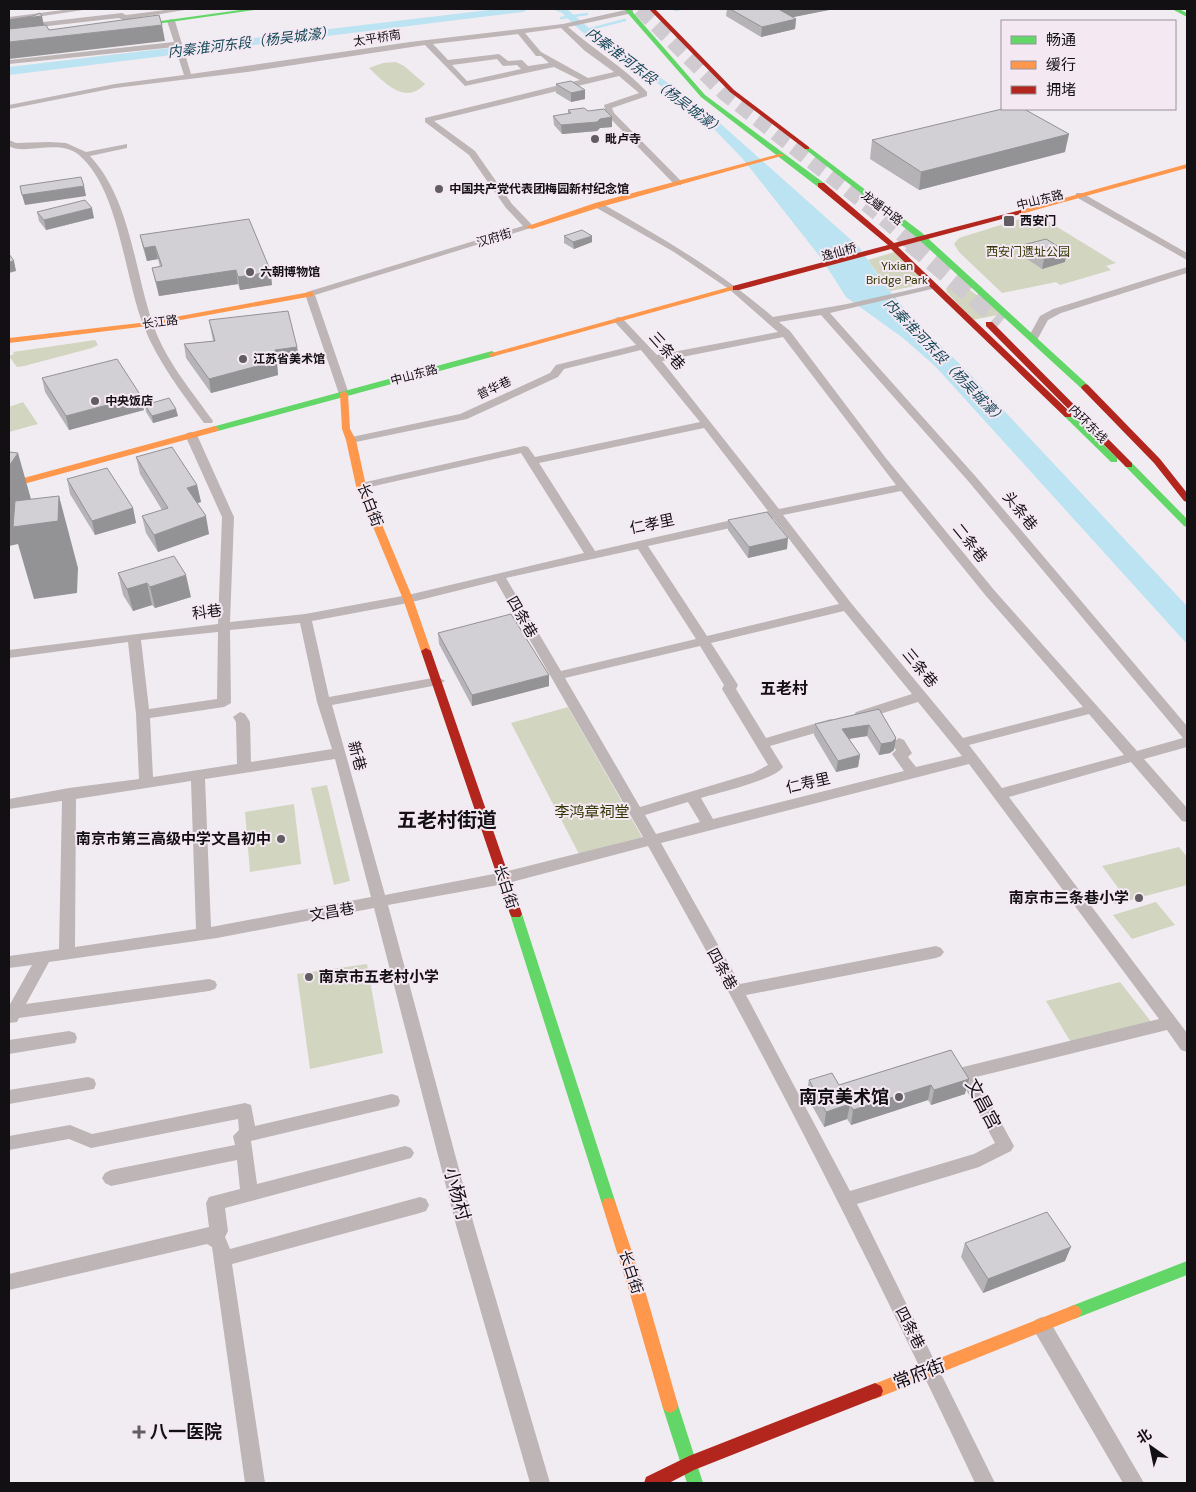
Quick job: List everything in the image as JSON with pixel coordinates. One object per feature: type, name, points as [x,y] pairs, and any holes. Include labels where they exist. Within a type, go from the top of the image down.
[{"type":"main road","points":[[114,28],[171,21],[224,11],[259,9]]},
{"type":"main road","name":"龙蟠中路","points":[[652,9],[732,91],[918,235],[972,282],[1110,411],[1156,461],[1187,500]]},
{"type":"main road","points":[[1175,9],[1187,15]]},
{"type":"main road","name":"龙蟠中路","points":[[629,10],[703,96],[828,191],[889,242],[1068,418],[1121,467],[1164,502]]},
{"type":"main road","points":[[9,41],[47,36]]},
{"type":"main road","name":"汉府街","points":[[529,227],[598,205],[782,155]]},
{"type":"main road","name":"中山东路","points":[[918,235],[1187,161]]},
{"type":"main road","name":"中山东路","points":[[867,248],[1187,166]]},
{"type":"main road","points":[[828,191],[839,196],[852,198],[855,197],[856,192],[852,185]]},
{"type":"main road","name":"逸仙桥","points":[[817,262],[867,248]]},
{"type":"main road","name":"中山东路","points":[[9,485],[191,436],[342,390],[817,262]]},
{"type":"main road","points":[[936,288],[950,282],[972,282]]},
{"type":"main road","name":"中山东路","points":[[9,475],[208,421],[342,390],[618,320],[731,286]]},
{"type":"main road","name":"长江路","points":[[9,341],[127,325],[148,324],[310,294]]},
{"type":"main road","name":"内环东线","points":[[1002,321],[1187,500]]},
{"type":"main road","name":"内环东线","points":[[989,324],[1187,524]]},
{"type":"main road","name":"长白街","points":[[342,390],[346,430],[351,440],[361,486],[408,599],[438,681],[504,878],[638,1294],[657,1366],[695,1483]]},
{"type":"main road","name":"常府街","points":[[652,1483],[689,1464],[1187,1268]]},
{"type":"street","points":[[9,19],[86,9]]},
{"type":"street","points":[[9,32],[122,14],[124,18],[187,9]]},
{"type":"street","name":"太平桥南","points":[[9,108],[115,86],[247,70],[426,42],[572,25],[629,10]]},
{"type":"street","points":[[171,21],[188,76]]},
{"type":"street","points":[[563,26],[633,82],[644,94],[607,107],[610,114],[678,183]]},
{"type":"street","points":[[519,30],[540,54],[587,81]]},
{"type":"street","points":[[426,42],[465,84],[555,64]]},
{"type":"street","points":[[9,62],[179,46]]},
{"type":"street","points":[[446,63],[499,56],[506,64],[519,62],[526,70]]},
{"type":"street","points":[[529,227],[509,206],[472,153],[428,120],[620,73]]},
{"type":"street","points":[[9,142],[14,146],[70,147],[84,154],[105,181],[148,324],[164,361],[208,421]]},
{"type":"street","points":[[84,154],[124,146]]},
{"type":"street","points":[[1079,195],[1187,257]]},
{"type":"street","name":"二条巷","points":[[598,205],[677,250],[731,286],[786,333],[838,404],[990,593],[1187,817]]},
{"type":"street","name":"汉府街","points":[[310,294],[529,227]]},
{"type":"street","points":[[1033,338],[1044,318],[1057,311],[1187,270]]},
{"type":"street","points":[[773,320],[936,288]]},
{"type":"street","name":"长白街","points":[[310,294],[342,390]]},
{"type":"street","name":"头条巷","points":[[823,311],[973,480],[1187,735]]},
{"type":"street","name":"三条巷","points":[[618,320],[654,359],[707,424],[847,606],[972,758],[1187,1045]]},
{"type":"street","points":[[654,359],[786,333]]},
{"type":"street","name":"普华巷","points":[[351,440],[463,416],[554,375],[560,368],[642,347]]},
{"type":"street","points":[[532,460],[707,424]]},
{"type":"street","points":[[142,714],[224,703],[224,626],[228,517],[191,436]]},
{"type":"street","points":[[361,486],[524,449],[592,554]]},
{"type":"street","name":"仁孝里","points":[[408,599],[592,554],[905,488]]},
{"type":"street","points":[[636,813],[758,776],[776,767],[729,689],[731,685],[641,544]]},
{"type":"street","name":"四条巷","points":[[499,576],[652,840],[734,990],[846,1200],[985,1483]]},
{"type":"street","name":"科巷","points":[[9,654],[224,626],[305,618],[408,599]]},
{"type":"street","points":[[558,676],[847,606]]},
{"type":"street","name":"新巷","points":[[305,618],[324,702],[340,753],[378,903]]},
{"type":"street","points":[[134,637],[142,714],[146,782]]},
{"type":"street","points":[[324,702],[438,681]]},
{"type":"street","points":[[762,744],[922,696]]},
{"type":"street","points":[[961,744],[1091,709]]},
{"type":"street","points":[[240,717],[243,722],[244,767]]},
{"type":"street","points":[[1000,794],[1065,774],[1187,742]]},
{"type":"street","points":[[899,743],[905,753],[899,754],[913,773]]},
{"type":"street","points":[[9,804],[69,793],[340,753]]},
{"type":"street","name":"仁寿里","points":[[652,840],[972,758]]},
{"type":"street","points":[[198,774],[204,934]]},
{"type":"street","points":[[67,953],[69,793]]},
{"type":"street","points":[[692,796],[709,825]]},
{"type":"street","name":"文昌巷","points":[[9,962],[204,934],[378,903],[504,878],[652,840]]},
{"type":"street","name":"小杨村","points":[[378,903],[465,1225],[540,1483]]},
{"type":"street","points":[[734,990],[936,952]]},
{"type":"street","points":[[10,1016],[45,956]]},
{"type":"street","points":[[10,1016],[209,985]]},
{"type":"street","name":"文昌宫","points":[[846,1200],[979,1160],[1005,1146],[965,1073],[1170,1023]]},
{"type":"street","points":[[9,1047],[69,1038]]},
{"type":"street","points":[[9,1097],[88,1084]]},
{"type":"street","points":[[111,1178],[246,1143],[392,1101]]},
{"type":"street","points":[[9,1143],[70,1132],[91,1141],[245,1110],[250,1194]]},
{"type":"street","points":[[214,1239],[219,1231],[215,1203],[405,1153]]},
{"type":"street","points":[[222,1259],[420,1205]]},
{"type":"street","points":[[9,1282],[210,1235],[220,1243],[255,1483]]},
{"type":"street","points":[[1042,1326],[1134,1483]]},
{"type":"green space","points":[[396,62],[404,66],[425,84],[410,93],[395,90],[369,68],[383,63]]},
{"type":"green space","name":"西安门遗址公园","points":[[1036,214],[1116,263],[1106,266],[1111,270],[1060,285],[1056,282],[1002,293],[959,252],[954,244],[959,238]]},
{"type":"green space","name":"Yixian Bridge Park","points":[[898,251],[930,283],[890,291],[868,260]]},
{"type":"green space","points":[[951,285],[963,285],[1003,314],[972,320],[947,292],[946,288]]},
{"type":"green space","points":[[95,340],[98,345],[92,348],[24,366],[17,367],[9,356],[14,354],[13,352]]},
{"type":"green space","points":[[23,402],[38,424],[9,432],[9,407]]},
{"type":"green space","name":"李鸿章祠堂","points":[[568,707],[642,837],[579,854],[511,723]]},
{"type":"green space","points":[[327,785],[350,881],[334,885],[311,788]]},
{"type":"green space","points":[[294,804],[301,864],[250,872],[245,812]]},
{"type":"green space","points":[[1179,847],[1187,857],[1187,885],[1115,904],[1110,897],[1122,893],[1102,866]]},
{"type":"green space","points":[[1156,902],[1175,925],[1132,939],[1113,915]]},
{"type":"green space","points":[[367,964],[383,1053],[310,1069],[297,974]]},
{"type":"green space","points":[[1120,982],[1152,1023],[1072,1044],[1046,1001]]},
{"type":"water","points":[[553,9],[568,10],[604,41],[673,86],[722,125],[859,247],[884,284],[911,317],[965,369],[1187,606],[1187,644],[935,366],[903,338],[846,297],[821,258],[742,158],[714,129],[656,82],[621,60],[581,31],[562,13]]},
{"type":"building","points":[[730,9],[787,9],[780,10],[796,19],[762,27]]},
{"type":"building","points":[[40,13],[42,16],[9,20],[33,16]]},
{"type":"building","points":[[159,15],[162,25],[9,42],[9,29],[46,25],[49,30]]},
{"type":"building","points":[[571,81],[585,90],[571,93],[556,84]]},
{"type":"building","points":[[584,108],[588,111],[604,109],[612,117],[600,119],[597,122],[561,125],[553,116],[571,113],[568,110]]},
{"type":"building","points":[[1001,109],[1026,110],[1069,134],[921,172],[872,140]]},
{"type":"building","points":[[81,177],[84,186],[22,195],[20,186]]},
{"type":"building","points":[[85,200],[92,208],[44,220],[37,212]]},
{"type":"building","points":[[249,219],[271,272],[238,277],[236,270],[156,282],[152,268],[162,266],[155,246],[144,248],[140,235]]},
{"type":"building","points":[[582,230],[592,236],[573,242],[564,236]]},
{"type":"building","points":[[1046,239],[1067,252],[1044,259],[1023,245]]},
{"type":"building","points":[[9,254],[14,261],[9,262]]},
{"type":"building","name":"江苏省美术馆","points":[[288,311],[297,347],[275,350],[276,361],[209,379],[184,344],[215,341],[209,320]]},
{"type":"building","name":"中央饭店","points":[[117,359],[141,396],[66,416],[42,378]]},
{"type":"building","points":[[169,398],[176,409],[152,416],[145,405]]},
{"type":"building","points":[[172,447],[197,485],[187,488],[206,516],[154,535],[142,516],[168,508],[136,457]]},
{"type":"building","points":[[9,452],[18,453],[9,466]]},
{"type":"building","points":[[107,468],[133,508],[92,521],[67,479]]},
{"type":"building","points":[[59,496],[58,521],[13,527],[15,501]]},
{"type":"building","points":[[767,512],[788,538],[749,547],[728,520]]},
{"type":"building","points":[[174,556],[186,575],[150,587],[147,583],[127,589],[118,573]]},
{"type":"building","points":[[511,614],[549,675],[472,695],[438,633]]},
{"type":"building","points":[[879,709],[896,738],[892,742],[881,744],[869,725],[842,729],[860,755],[838,761],[815,724]]},
{"type":"building","points":[[951,1050],[969,1079],[934,1090],[931,1085],[853,1110],[850,1104],[826,1112],[809,1080],[832,1073],[839,1085]]},
{"type":"building","points":[[1047,1212],[1071,1247],[988,1279],[965,1243]]},
{"type":"waterway","name":"内秦淮河东段（杨吴城濠）","points":[[9,71],[523,9]]},
{"type":"waterway","points":[[675,10],[681,9]]},
{"type":"waterway","name":"内秦淮河东段（杨吴城濠）","points":[[561,18],[587,14]]},
{"type":"waterway","points":[[586,30],[625,20]]},
{"type":"tunnel","points":[[640,9],[724,93],[871,208],[913,244]]},
{"type":"tunnel","points":[[911,243],[1002,321]]},
{"type":"traffic: fast","points":[[135,25],[259,9]]},
{"type":"traffic: fast","points":[[627,9],[703,96],[821,185]]},
{"type":"traffic: fast","points":[[1175,9],[1187,15]]},
{"type":"traffic: fast","points":[[807,148],[918,234],[1085,387]]},
{"type":"traffic: fast","points":[[215,429],[492,354]]},
{"type":"traffic: fast","points":[[1068,415],[1114,460]]},
{"type":"traffic: fast","points":[[1129,465],[1187,524]]},
{"type":"traffic: fast","points":[[516,914],[609,1204]]},
{"type":"traffic: fast","points":[[1074,1312],[1187,1268]]},
{"type":"traffic: fast","points":[[670,1405],[695,1483]]},
{"type":"traffic: slow","points":[[529,227],[598,205],[781,155]]},
{"type":"traffic: slow","points":[[1018,212],[1187,166]]},
{"type":"traffic: slow","points":[[492,354],[736,288]]},
{"type":"traffic: slow","points":[[9,341],[148,324],[310,294]]},
{"type":"traffic: slow","points":[[344,394],[346,429],[351,440],[361,486],[408,599],[426,651]]},
{"type":"traffic: slow","points":[[9,485],[215,429]]},
{"type":"traffic: slow","points":[[609,1204],[638,1294],[670,1405]]},
{"type":"traffic: slow","points":[[875,1391],[1074,1312]]},
{"type":"traffic: jam","points":[[652,9],[732,91],[807,148]]},
{"type":"traffic: jam","points":[[821,185],[889,242],[1068,415]]},
{"type":"traffic: jam","points":[[736,288],[1018,212]]},
{"type":"traffic: jam","points":[[989,324],[1129,465]]},
{"type":"traffic: jam","points":[[1085,387],[1157,461],[1187,499]]},
{"type":"traffic: jam","points":[[426,651],[516,914]]},
{"type":"traffic: jam","points":[[652,1483],[689,1464],[875,1391]]},
{"type":"place","name":"毗卢寺","points":[[595,139]]},
{"type":"place","name":"中国共产党代表团梅园新村纪念馆","points":[[439,189]]},
{"type":"place","name":"西安门","points":[[1009,221]]},
{"type":"place","name":"六朝博物馆","points":[[250,272]]},
{"type":"place","name":"江苏省美术馆","points":[[243,359]]},
{"type":"place","name":"中央饭店","points":[[95,401]]},
{"type":"place","name":"南京市第三高级中学文昌初中","points":[[281,839]]},
{"type":"place","name":"南京市三条巷小学","points":[[1139,898]]},
{"type":"place","name":"南京市五老村小学","points":[[309,977]]},
{"type":"place","name":"南京美术馆","points":[[899,1097]]},
{"type":"place","name":"八一医院","points":[[139,1432]]},
{"type":"district","name":"五老村","points":[[784,688]]},
{"type":"district","name":"五老村街道","points":[[447,820]]}]
